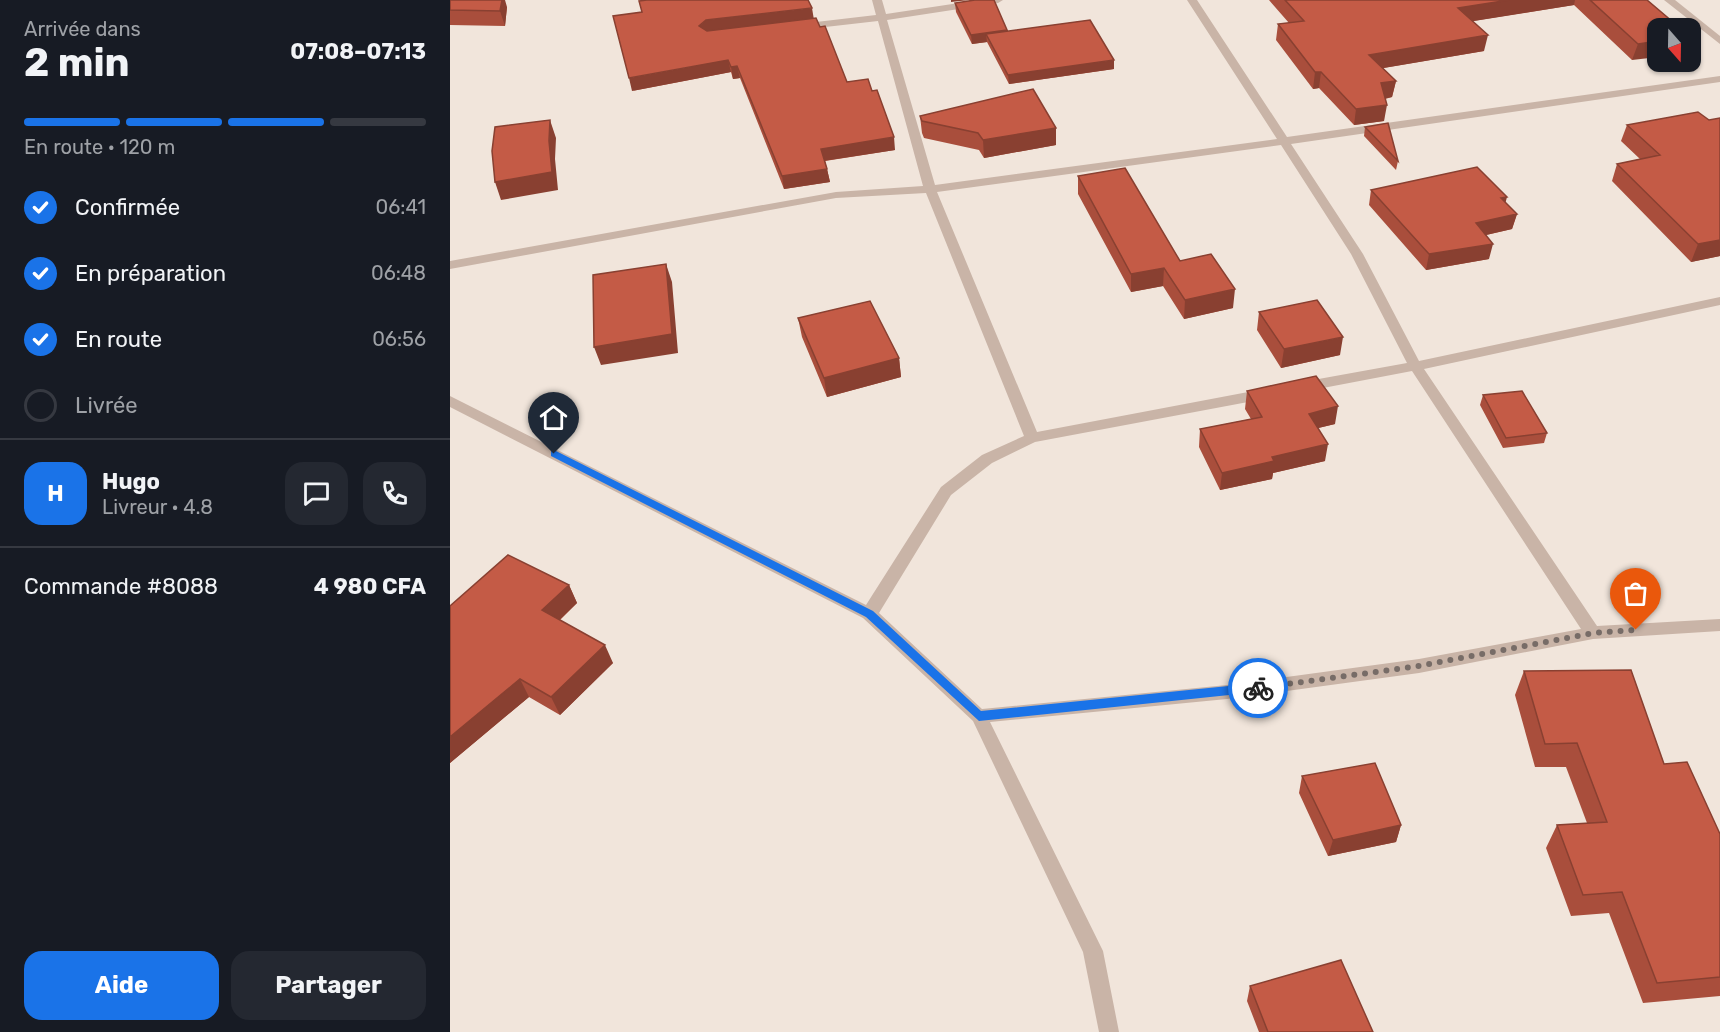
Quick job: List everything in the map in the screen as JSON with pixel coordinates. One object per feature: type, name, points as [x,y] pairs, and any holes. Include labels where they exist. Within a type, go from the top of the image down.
[{"type":"street","points":[[877,0],[930,189],[1032,438]]},
{"type":"street","points":[[787,28],[998,0]]},
{"type":"street","points":[[1192,0],[1357,254],[1415,366],[1593,633]]},
{"type":"street","points":[[1669,0],[1720,41]]},
{"type":"street","points":[[450,265],[836,195],[930,189],[1720,79]]},
{"type":"street","points":[[869,614],[884,594],[946,491],[987,459],[1032,438],[1415,366],[1720,301]]},
{"type":"street","points":[[450,400],[869,614],[979,716],[1093,951],[1109,1032]]},
{"type":"street","points":[[979,716],[1237,691],[1419,666],[1593,633],[1720,625]]},
{"type":"building","points":[[450,0],[502,0],[500,11],[450,10]]},
{"type":"building","points":[[808,0],[812,8],[706,20],[699,26],[707,31],[816,18],[820,27],[825,26],[847,82],[868,79],[872,91],[877,90],[894,137],[821,149],[827,169],[782,176],[737,66],[731,67],[728,60],[629,78],[613,16],[642,12],[639,1]]},
{"type":"building","points":[[994,0],[1007,30],[971,35],[955,3]]},
{"type":"building","points":[[1285,0],[1509,0],[1458,8],[1488,35],[1369,55],[1396,81],[1381,83],[1387,105],[1356,109],[1321,72],[1315,72],[1278,24],[1304,21]]},
{"type":"building","points":[[1590,0],[1647,0],[1668,18],[1647,18],[1647,43],[1638,44]]},
{"type":"building","points":[[1090,20],[1114,60],[1008,75],[986,34]]},
{"type":"building","points":[[1033,89],[1056,128],[983,140],[978,133],[922,121],[920,116]]},
{"type":"building","points":[[1698,112],[1709,120],[1720,118],[1720,240],[1698,244],[1617,164],[1660,155],[1627,125]]},
{"type":"building","points":[[550,120],[549,141],[552,172],[495,182],[492,151],[495,127]]},
{"type":"building","points":[[1388,123],[1398,161],[1365,127]]},
{"type":"building","points":[[1477,167],[1507,197],[1501,198],[1517,214],[1476,223],[1493,244],[1429,254],[1371,190]]},
{"type":"building","points":[[1125,168],[1180,261],[1211,254],[1235,289],[1185,300],[1164,268],[1131,274],[1078,176]]},
{"type":"building","points":[[666,264],[672,334],[594,347],[593,275]]},
{"type":"building","points":[[1317,300],[1343,337],[1284,349],[1259,312]]},
{"type":"building","points":[[870,301],[899,358],[824,378],[798,318]]},
{"type":"building","points":[[1316,376],[1338,406],[1309,414],[1328,444],[1272,457],[1274,461],[1222,473],[1200,429],[1262,417],[1247,391]]},
{"type":"building","points":[[1522,391],[1547,433],[1506,438],[1483,395]]},
{"type":"building","points":[[508,555],[569,585],[542,610],[605,645],[551,697],[520,679],[450,737],[450,606]]},
{"type":"building","points":[[1631,670],[1664,764],[1687,762],[1720,834],[1720,977],[1657,983],[1622,892],[1583,895],[1557,825],[1607,822],[1577,743],[1545,744],[1524,671]]},
{"type":"building","points":[[1375,763],[1401,825],[1333,840],[1302,776]]},
{"type":"building","points":[[1341,960],[1373,1032],[1268,1032],[1250,986]]},
{"type":"way so far","points":[[1258,688],[1419,666],[1593,633],[1636,630]]},
{"type":"route","points":[[554,454],[869,614],[979,716],[1258,688]]}]
